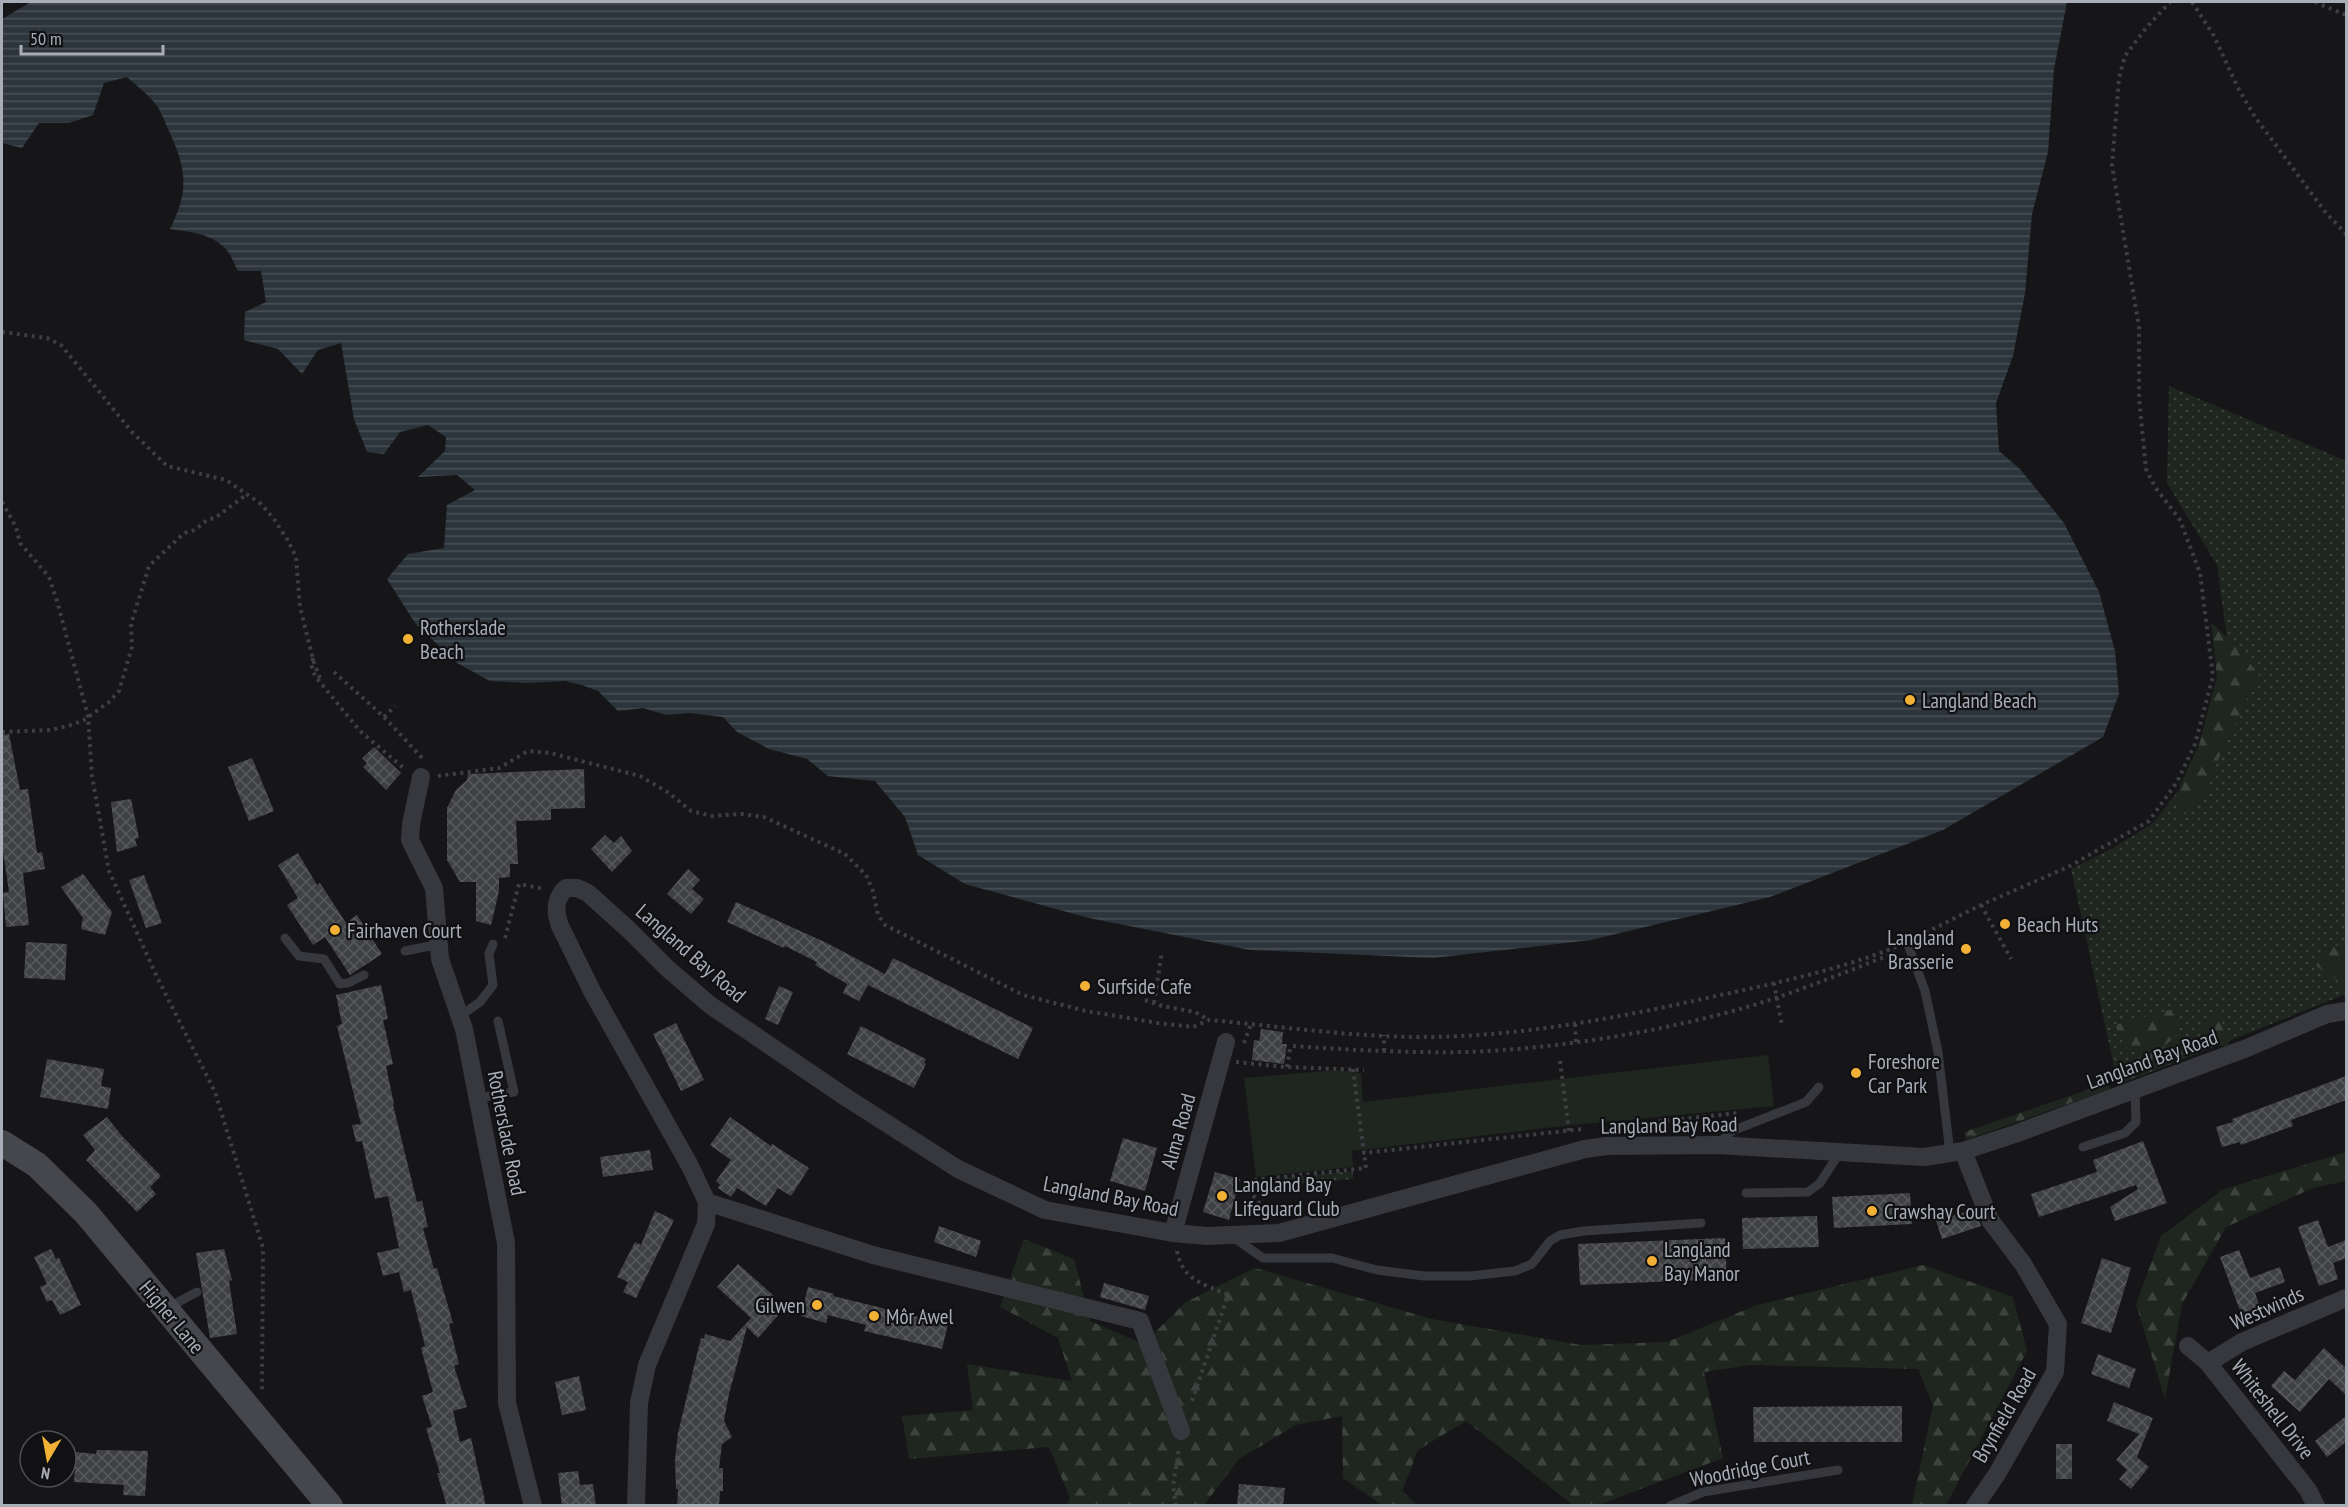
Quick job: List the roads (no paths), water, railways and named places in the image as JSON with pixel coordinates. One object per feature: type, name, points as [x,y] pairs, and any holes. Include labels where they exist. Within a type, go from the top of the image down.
[{"type":"street","name":"Rotherslade Road","points":[[427,777],[411,824],[410,840],[434,888],[440,959],[460,1016],[506,1243],[507,1403],[533,1506]]},
{"type":"street","name":"Langland Bay Road","points":[[707,1202],[690,1166],[593,993],[560,926],[556,914],[556,903],[566,888],[577,888],[588,893],[667,968],[710,1005],[847,1098],[958,1169],[1045,1210],[1173,1233],[1207,1236],[1279,1233],[1585,1149],[1607,1146],[1717,1145],[1924,1156],[1957,1152],[2015,1134],[2247,1048],[2327,1014],[2346,1011]]},
{"type":"street","name":"Alma Road","points":[[1173,1233],[1226,1042]]},
{"type":"street","name":"Higher Lane","points":[[2,1143],[37,1165],[86,1213],[330,1506]]},
{"type":"street","name":"Brynfield Road","points":[[1957,1152],[1990,1220],[2023,1264],[2058,1324],[2055,1372],[1997,1474],[1975,1506]]},
{"type":"street","points":[[636,1506],[639,1403],[647,1365],[706,1224],[707,1202],[873,1255],[1140,1321],[1181,1436]]},
{"type":"street","name":"Westwinds","points":[[2208,1363],[2242,1342],[2346,1298]]},
{"type":"street","name":"Whiteshell Drive","points":[[2188,1346],[2208,1363],[2308,1490],[2316,1506]]},
{"type":"lane","points":[[285,938],[298,956],[324,959],[340,984],[348,984],[364,975]]},
{"type":"lane","points":[[1907,942],[1925,991],[1957,1152]]},
{"type":"lane","points":[[405,951],[440,944]]},
{"type":"lane","points":[[460,1016],[480,1002],[493,985],[489,954],[493,944]]},
{"type":"lane","points":[[478,1098],[514,1092],[498,1020]]},
{"type":"lane","points":[[1717,1145],[1732,1131],[1806,1102],[1819,1088]]},
{"type":"lane","points":[[2084,1147],[2125,1134],[2136,1122],[2135,1089]]},
{"type":"lane","points":[[1746,1193],[1808,1192],[1820,1183],[1840,1152]]},
{"type":"lane","points":[[1231,1235],[1263,1257],[1332,1258],[1377,1270],[1424,1276],[1470,1276],[1515,1271],[1532,1264],[1550,1241],[1560,1235],[1584,1231],[1701,1223]]},
{"type":"lane","points":[[166,1309],[197,1292]]},
{"type":"lane","name":"Woodridge Court","points":[[1670,1506],[1703,1492],[1838,1470]]},
{"type":"place","name":"Rotherslade Beach","points":[[408,639]]},
{"type":"place","name":"Langland Beach","points":[[1910,700]]},
{"type":"place","name":"Beach Huts","points":[[2005,924]]},
{"type":"place","name":"Fairhaven Court","points":[[335,930]]},
{"type":"place","name":"Langland Brasserie","points":[[1966,949]]},
{"type":"place","name":"Surfside Cafe","points":[[1085,986]]},
{"type":"place","name":"Foreshore Car Park","points":[[1856,1073]]},
{"type":"place","name":"Langland Bay Lifeguard Club","points":[[1222,1196]]},
{"type":"place","name":"Crawshay Court","points":[[1872,1211]]},
{"type":"place","name":"Langland Bay Manor","points":[[1652,1261]]},
{"type":"place","name":"Gilwen","points":[[817,1305]]},
{"type":"place","name":"Môr Awel","points":[[874,1316]]}]
